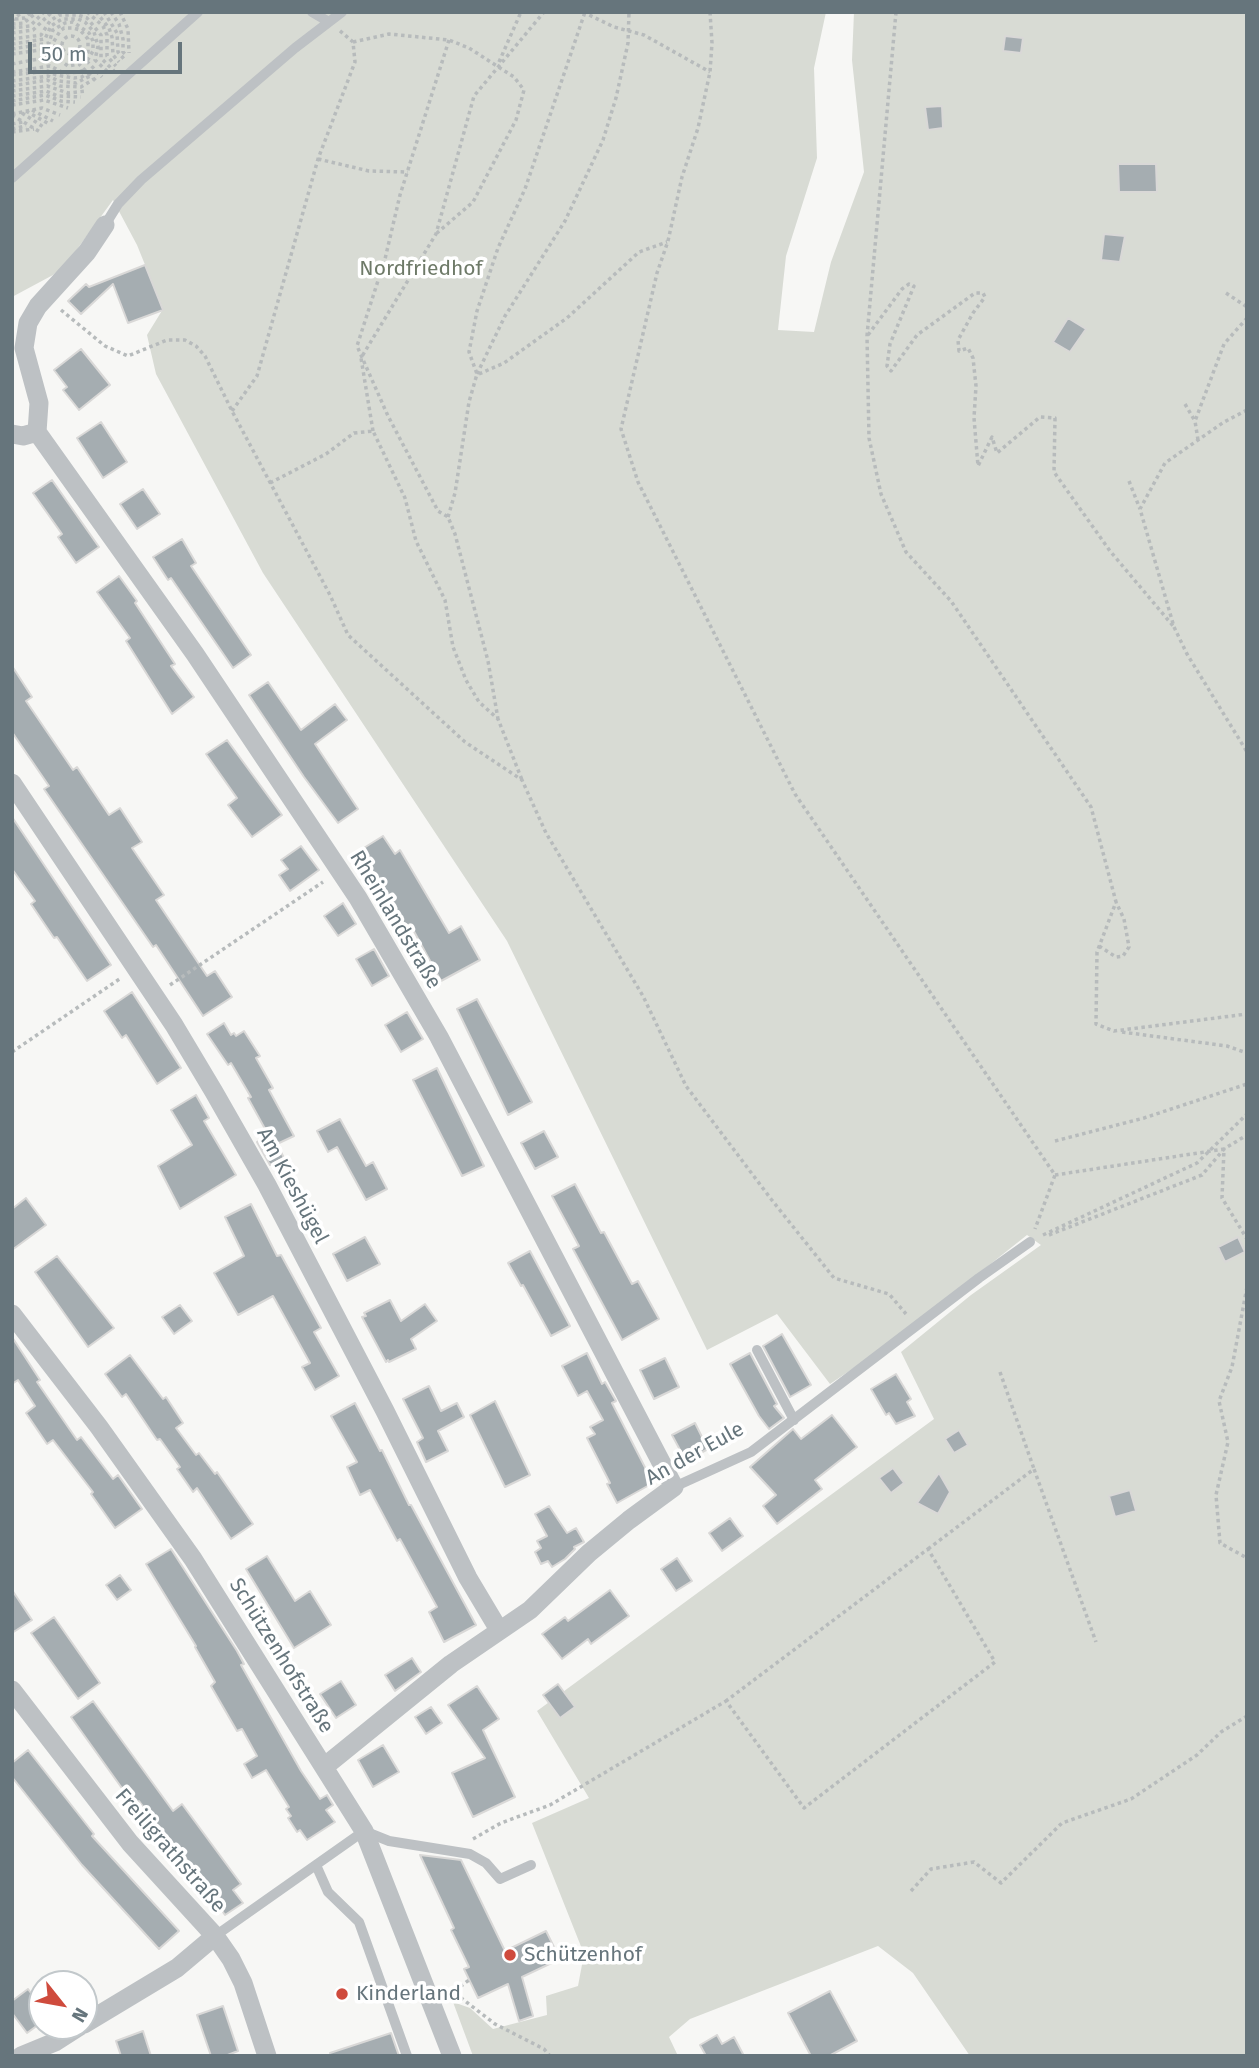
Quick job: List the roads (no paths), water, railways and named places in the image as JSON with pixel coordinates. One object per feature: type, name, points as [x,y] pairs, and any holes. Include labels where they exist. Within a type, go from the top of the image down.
[{"type":"street","points":[[12,434],[23,436],[37,432],[40,403],[24,348],[28,323],[38,306],[87,252],[105,225]]},
{"type":"street","name":"Rheinlandstraße","points":[[37,432],[195,654],[382,938],[439,1037],[674,1487]]},
{"type":"street","name":"Am Kieshügel","points":[[12,783],[207,1080],[267,1185],[385,1411],[462,1567],[499,1630]]},
{"type":"street","name":"Schützenhofstraße","points":[[12,1314],[99,1427],[193,1559],[364,1832],[440,1998],[452,2056]]},
{"type":"street","name":"An der Eule","points":[[324,1767],[451,1664],[530,1610],[589,1553],[674,1487]]},
{"type":"street","name":"Freiligrathstraße","points":[[12,1690],[130,1843],[215,1936],[243,1983],[267,2056]]},
{"type":"street","points":[[98,2015],[177,1968],[215,1936]]},
{"type":"street","points":[[21,2056],[58,2040]]},
{"type":"lane","points":[[12,178],[198,12]]},
{"type":"lane","points":[[312,12],[328,22]]},
{"type":"lane","points":[[105,225],[118,204],[141,180],[295,48],[342,12]]},
{"type":"lane","name":"An der Eule","points":[[674,1487],[751,1452],[1031,1241]]},
{"type":"lane","points":[[757,1350],[794,1420]]},
{"type":"lane","points":[[215,1936],[364,1832],[389,1841],[470,1854],[486,1863],[500,1879],[531,1865]]},
{"type":"lane","points":[[316,1865],[328,1892],[359,1922],[407,2056]]},
{"type":"place","name":"Schützenhof","points":[[510,1955]]},
{"type":"place","name":"Kinderland","points":[[342,1994]]},
{"type":"park label","name":"Nordfriedhof","points":[[421,269]]}]
